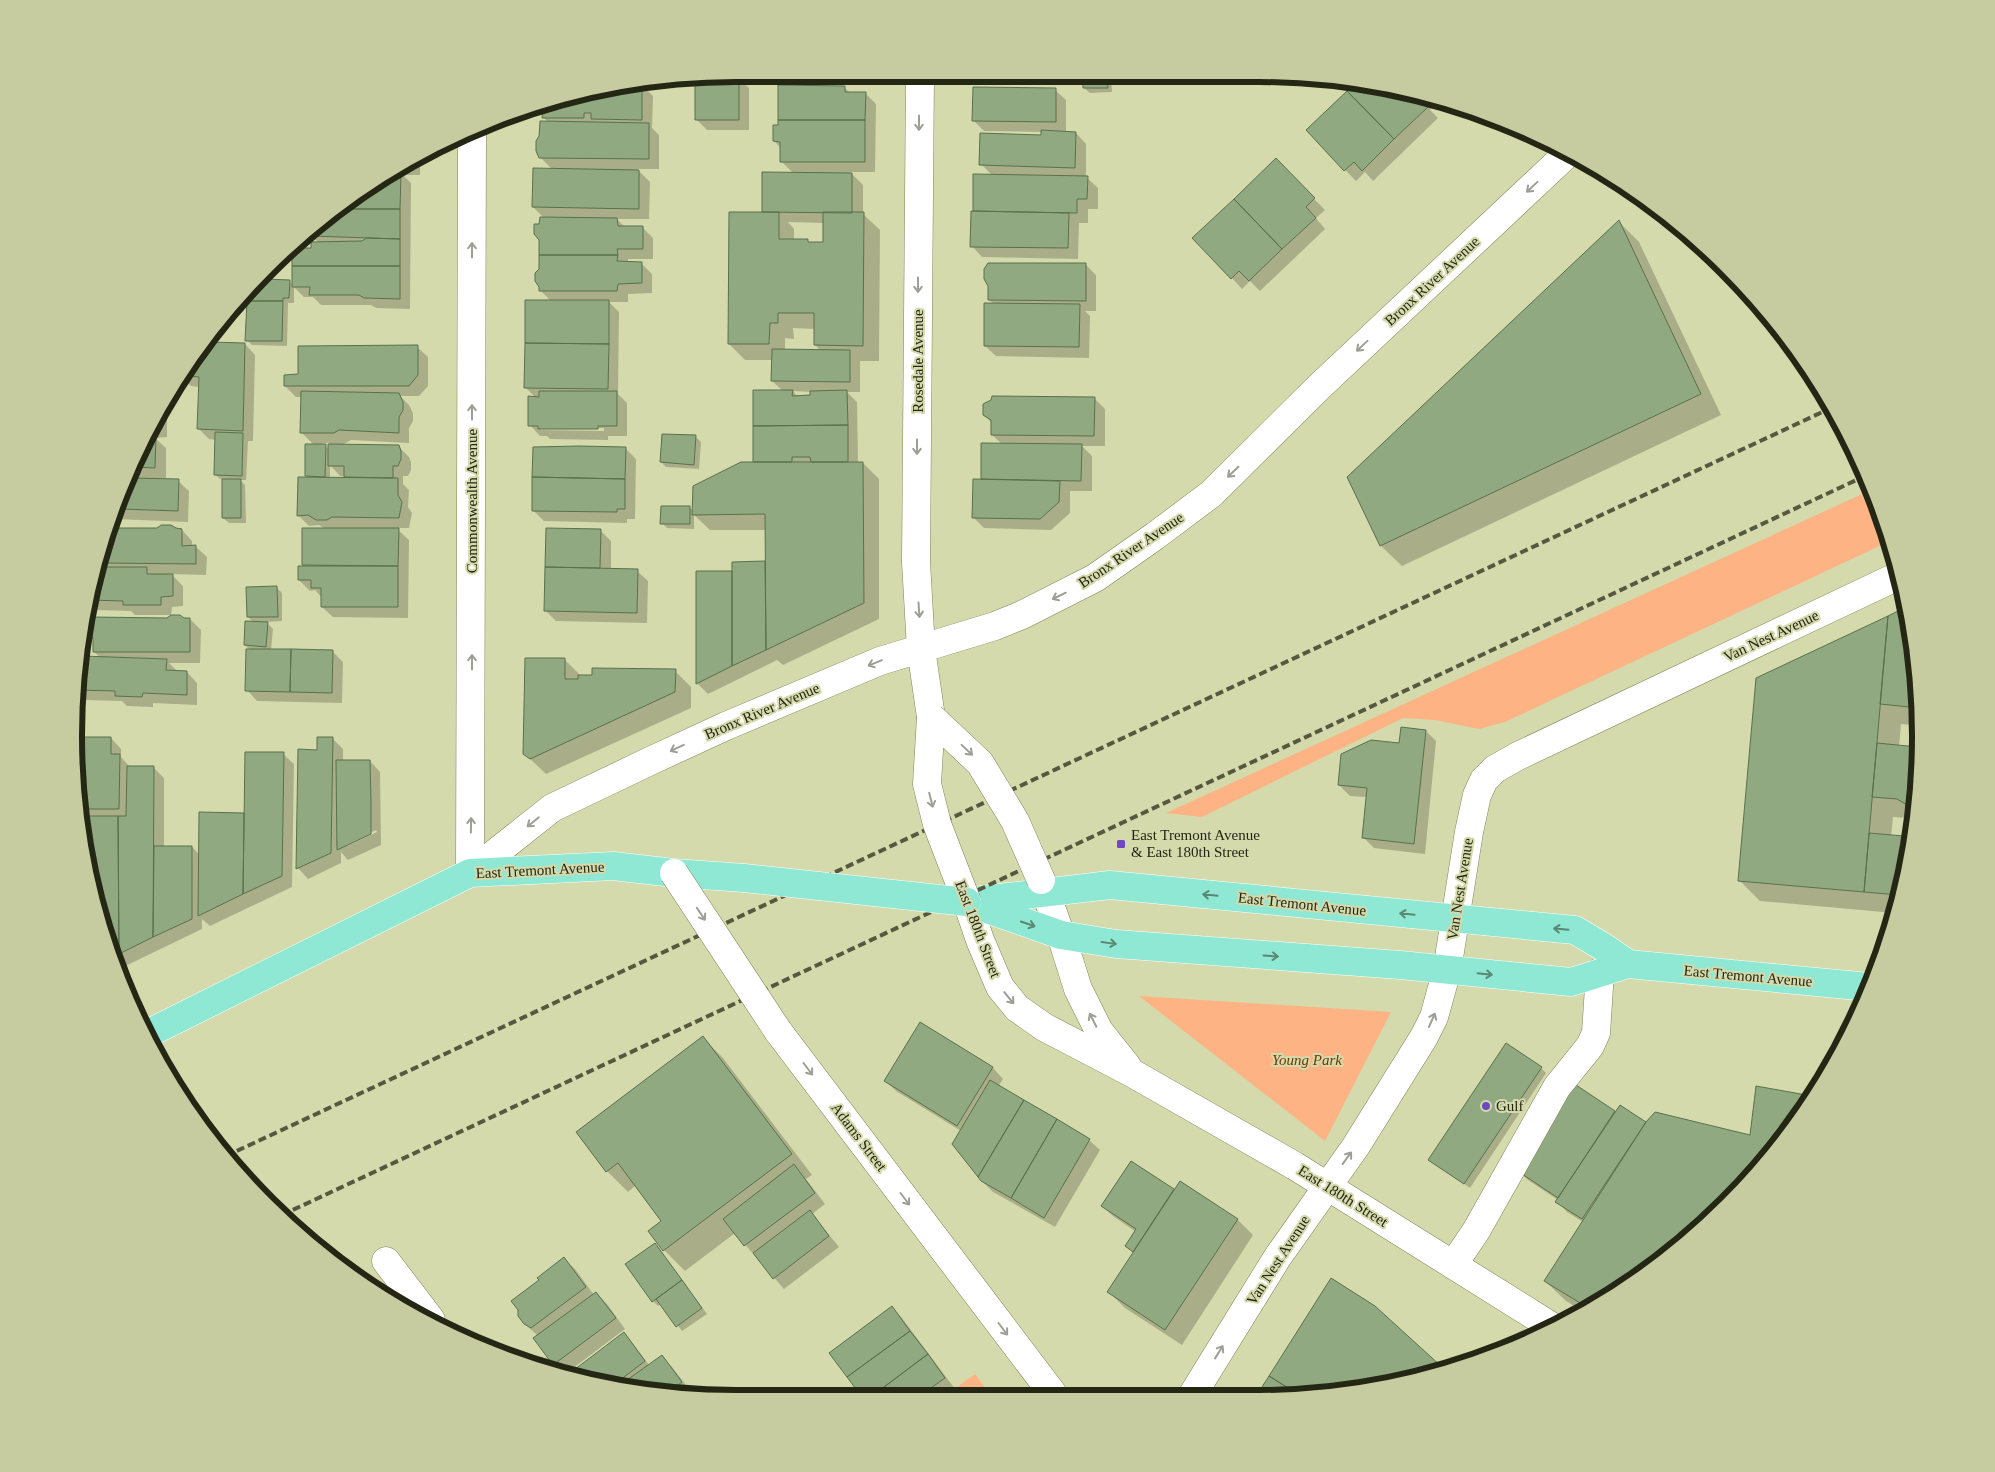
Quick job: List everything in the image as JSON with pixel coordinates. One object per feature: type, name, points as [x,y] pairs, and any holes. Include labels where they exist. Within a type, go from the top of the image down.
[{"type":"main road","name":"East Tremont Avenue","points":[[153,1031],[470,873],[613,866],[994,905],[1061,935],[1116,944],[1447,970],[1571,982],[1628,964],[1863,986]]},
{"type":"main road","name":"East Tremont Avenue","points":[[994,905],[1043,886],[1110,885],[1575,930],[1628,964]]},
{"type":"street","name":"Rosedale Avenue","points":[[920,82],[916,562],[921,648]]},
{"type":"street","name":"Commonwealth Avenue","points":[[470,873],[472,138]]},
{"type":"street","name":"Bronx River Avenue","points":[[470,873],[552,808],[726,726],[880,661],[996,626],[1095,578],[1210,494],[1320,386],[1563,158]]},
{"type":"street","name":"Van Nest Avenue","points":[[1195,1390],[1277,1258],[1356,1146],[1424,1037],[1436,1010],[1447,970],[1477,795],[1484,780],[1495,769],[1518,756],[1893,578]]},
{"type":"street","name":"East 180th Street","points":[[921,648],[931,717],[927,784],[937,824],[980,940],[1000,987],[1017,1008],[1044,1027],[1132,1073],[1295,1166],[1546,1323]]},
{"type":"street","name":"East 180th Street","points":[[931,717],[980,763],[1015,821],[1043,886],[1078,989],[1099,1031],[1132,1073]]},
{"type":"street","name":"Adams Street","points":[[674,873],[778,1030],[1050,1390]]},
{"type":"street","points":[[1453,1265],[1476,1231],[1557,1087],[1590,1046],[1596,1033],[1600,972]]},
{"type":"street","points":[[386,1261],[423,1309]]},
{"type":"green space","points":[[1865,493],[1883,544],[1505,722],[1479,729],[1435,720],[1403,718],[1202,817],[1166,813]]},
{"type":"green space","name":"Young Park","points":[[1139,996],[1391,1012],[1325,1141]]},
{"type":"green space","points":[[975,1374],[987,1390],[953,1390]]},
{"type":"building","points":[[739,82],[739,120],[695,120],[695,84]]},
{"type":"building","points":[[1083,82],[1108,82],[1108,88],[1083,88]]},
{"type":"building","points":[[778,85],[845,86],[845,92],[866,92],[865,120],[778,120]]},
{"type":"building","points":[[973,87],[1056,88],[1056,122],[972,121]]},
{"type":"building","points":[[1349,89],[1386,95],[1425,104],[1428,107],[1394,139],[1347,91]]},
{"type":"building","points":[[642,90],[642,120],[591,119],[591,113],[584,113],[584,118],[542,118],[542,112],[567,105]]},
{"type":"building","points":[[1347,91],[1394,139],[1362,171],[1354,162],[1344,171],[1306,130]]},
{"type":"building","points":[[778,120],[865,120],[865,162],[780,162],[780,142],[773,141],[773,125],[778,125]]},
{"type":"building","points":[[540,121],[649,123],[649,159],[539,158],[536,151],[536,141],[539,136]]},
{"type":"building","points":[[1041,130],[1076,132],[1075,168],[979,165],[980,133],[1041,135]]},
{"type":"building","points":[[1276,158],[1315,198],[1306,207],[1316,218],[1282,249],[1234,199]]},
{"type":"building","points":[[533,168],[639,170],[639,209],[532,207]]},
{"type":"building","points":[[762,172],[852,173],[852,213],[762,212]]},
{"type":"building","points":[[973,174],[1088,176],[1087,199],[1077,199],[1077,213],[973,211]]},
{"type":"building","points":[[401,175],[400,209],[351,209]]},
{"type":"building","points":[[1234,199],[1282,249],[1249,281],[1239,271],[1231,279],[1192,238]]},
{"type":"building","points":[[351,209],[400,209],[400,239],[316,236]]},
{"type":"building","points":[[971,211],[1069,213],[1068,248],[970,247]]},
{"type":"building","points":[[729,212],[779,212],[779,239],[808,239],[808,242],[823,242],[823,212],[864,212],[863,346],[814,345],[814,313],[778,313],[778,323],[770,323],[769,344],[728,344]]},
{"type":"building","points":[[540,217],[617,218],[618,226],[643,226],[643,249],[617,249],[618,255],[539,255],[539,240],[534,234],[534,224],[539,224]]},
{"type":"building","points":[[1619,220],[1701,394],[1380,546],[1347,477]]},
{"type":"building","points":[[367,238],[400,239],[400,266],[292,266],[292,257],[302,248],[311,248],[311,242],[362,241]]},
{"type":"building","points":[[539,255],[618,255],[617,261],[642,262],[642,283],[618,284],[617,291],[539,291],[535,281],[535,273],[539,269]]},
{"type":"building","points":[[988,263],[1086,263],[1086,301],[988,300],[988,286],[984,279],[984,269]]},
{"type":"building","points":[[292,266],[400,266],[400,299],[364,298],[359,295],[309,295],[310,287],[292,287]]},
{"type":"building","points":[[269,279],[290,280],[289,298],[283,298],[283,301],[249,301]]},
{"type":"building","points":[[525,300],[609,300],[609,344],[525,343]]},
{"type":"building","points":[[249,301],[283,301],[282,341],[245,341],[247,303]]},
{"type":"building","points":[[984,303],[1080,304],[1079,347],[984,346]]},
{"type":"building","points":[[215,342],[245,343],[243,431],[197,429],[199,377],[191,376]]},
{"type":"building","points":[[525,343],[609,344],[608,389],[524,388]]},
{"type":"building","points":[[418,345],[418,375],[409,386],[284,386],[284,375],[298,374],[298,346]]},
{"type":"building","points":[[772,349],[850,350],[850,382],[771,381]]},
{"type":"building","points":[[753,390],[793,390],[792,396],[810,395],[810,391],[847,390],[848,425],[753,426]]},
{"type":"building","points":[[301,391],[399,393],[403,402],[403,410],[399,417],[399,433],[339,430],[334,433],[300,433]]},
{"type":"building","points":[[539,391],[617,391],[617,426],[598,426],[598,429],[538,429],[538,426],[528,426],[528,396],[539,397]]},
{"type":"building","points":[[992,396],[1095,397],[1094,436],[991,435],[991,420],[983,415],[983,404],[991,400]]},
{"type":"building","points":[[848,425],[848,462],[811,462],[810,457],[792,457],[792,462],[753,462],[753,426]]},
{"type":"building","points":[[215,432],[243,433],[242,476],[214,475]]},
{"type":"building","points":[[662,434],[696,435],[694,465],[660,462]]},
{"type":"building","points":[[156,436],[155,468],[141,467]]},
{"type":"building","points":[[981,443],[1082,444],[1081,481],[981,479]]},
{"type":"building","points":[[305,444],[326,444],[325,477],[305,476]]},
{"type":"building","points":[[328,444],[399,445],[401,459],[398,466],[393,466],[393,478],[344,477],[344,466],[328,466]]},
{"type":"building","points":[[533,447],[626,447],[625,479],[532,477]]},
{"type":"building","points":[[741,462],[863,462],[864,603],[766,650],[765,514],[692,515],[693,486]]},
{"type":"building","points":[[298,477],[398,478],[398,495],[402,502],[399,518],[332,517],[327,520],[316,520],[308,515],[297,516]]},
{"type":"building","points":[[532,477],[625,479],[625,509],[617,509],[617,512],[532,511]]},
{"type":"building","points":[[136,478],[179,479],[178,511],[123,509]]},
{"type":"building","points":[[222,479],[241,479],[241,518],[222,518]]},
{"type":"building","points":[[973,479],[1060,481],[1059,502],[1040,519],[972,518]]},
{"type":"building","points":[[661,506],[690,506],[690,524],[660,524]]},
{"type":"building","points":[[161,525],[171,525],[182,529],[182,546],[196,545],[196,564],[106,563],[116,528],[157,528]]},
{"type":"building","points":[[302,528],[399,528],[398,566],[302,565]]},
{"type":"building","points":[[546,528],[601,529],[600,568],[545,567]]},
{"type":"building","points":[[765,561],[766,650],[732,666],[732,562]]},
{"type":"building","points":[[298,566],[398,566],[398,607],[321,607],[321,588],[311,588],[311,580],[298,580]]},
{"type":"building","points":[[105,567],[147,567],[147,574],[173,574],[173,596],[161,597],[161,605],[123,605],[123,601],[97,600]]},
{"type":"building","points":[[545,567],[638,569],[637,613],[544,611]]},
{"type":"building","points":[[696,571],[732,571],[732,666],[696,684]]},
{"type":"building","points":[[277,586],[278,617],[247,617],[246,587]]},
{"type":"building","points":[[1900,610],[1907,651],[1911,707],[1880,704],[1888,616]]},
{"type":"building","points":[[171,615],[180,615],[184,618],[190,618],[190,652],[93,652],[93,638],[90,637],[94,617],[167,618]]},
{"type":"building","points":[[1888,616],[1864,892],[1738,881],[1756,678]]},
{"type":"building","points":[[245,621],[268,622],[266,647],[244,645]]},
{"type":"building","points":[[246,649],[291,649],[290,692],[245,691]]},
{"type":"building","points":[[291,649],[333,650],[332,693],[290,692]]},
{"type":"building","points":[[88,656],[167,659],[166,670],[187,671],[187,695],[143,693],[142,697],[115,696],[115,691],[84,690]]},
{"type":"building","points":[[525,658],[565,658],[565,679],[578,679],[578,675],[592,675],[592,668],[676,669],[675,692],[530,759],[523,754]]},
{"type":"building","points":[[1401,727],[1426,730],[1414,844],[1362,838],[1367,788],[1338,785],[1341,754],[1371,740],[1399,743]]},
{"type":"building","points":[[82,737],[111,737],[111,754],[120,754],[119,809],[87,809]]},
{"type":"building","points":[[317,737],[333,737],[331,853],[296,869],[298,749],[317,750]]},
{"type":"building","points":[[1877,743],[1912,746],[1907,821],[1893,894],[1864,892],[1869,833],[1904,836],[1907,805],[1897,799],[1872,797]]},
{"type":"building","points":[[245,752],[284,752],[282,876],[243,894]]},
{"type":"building","points":[[336,760],[370,760],[371,803],[371,834],[337,850]]},
{"type":"building","points":[[127,766],[154,766],[153,937],[120,954],[118,816],[126,816]]},
{"type":"building","points":[[199,812],[244,813],[243,894],[198,916]]},
{"type":"building","points":[[88,816],[118,816],[119,951],[95,863]]},
{"type":"building","points":[[154,846],[192,846],[192,919],[153,937]]},
{"type":"building","points":[[920,1022],[993,1067],[957,1126],[884,1081]]},
{"type":"building","points":[[703,1036],[792,1154],[663,1251],[648,1231],[661,1221],[618,1163],[606,1172],[576,1132]]},
{"type":"building","points":[[1506,1043],[1542,1067],[1464,1184],[1428,1160]]},
{"type":"building","points":[[990,1080],[1024,1100],[978,1177],[952,1144]]},
{"type":"building","points":[[1573,1083],[1615,1111],[1558,1198],[1516,1170]]},
{"type":"building","points":[[1756,1086],[1805,1095],[1777,1134],[1750,1167],[1690,1227],[1657,1254],[1582,1304],[1544,1281],[1646,1122],[1655,1112],[1750,1135]]},
{"type":"building","points":[[1024,1100],[1057,1119],[1011,1198],[981,1181],[978,1177]]},
{"type":"building","points":[[1620,1105],[1646,1122],[1582,1219],[1555,1202]]},
{"type":"building","points":[[1057,1119],[1090,1139],[1044,1218],[1011,1198]]},
{"type":"building","points":[[1131,1161],[1174,1189],[1133,1252],[1125,1246],[1136,1229],[1101,1206]]},
{"type":"building","points":[[794,1164],[815,1193],[744,1246],[723,1219]]},
{"type":"building","points":[[1180,1181],[1238,1219],[1165,1330],[1107,1292]]},
{"type":"building","points":[[810,1210],[829,1236],[773,1279],[753,1253]]},
{"type":"building","points":[[655,1243],[682,1280],[652,1302],[625,1264]]},
{"type":"building","points":[[564,1257],[586,1287],[531,1328],[524,1324],[518,1316],[518,1310],[511,1301],[539,1280],[537,1278]]},
{"type":"building","points":[[1331,1278],[1375,1306],[1439,1364],[1386,1377],[1302,1388],[1289,1389],[1269,1376]]},
{"type":"building","points":[[682,1280],[702,1308],[676,1327],[656,1299]]},
{"type":"building","points":[[596,1292],[616,1318],[555,1363],[551,1362],[533,1338]]},
{"type":"building","points":[[892,1306],[910,1331],[847,1377],[829,1353]]},
{"type":"building","points":[[910,1331],[928,1354],[880,1390],[857,1390],[847,1377]]},
{"type":"building","points":[[624,1332],[645,1361],[621,1379],[575,1369]]},
{"type":"building","points":[[928,1354],[945,1378],[928,1390],[880,1390]]},
{"type":"building","points":[[662,1355],[682,1382],[676,1386],[627,1380]]},
{"type":"building","points":[[1269,1376],[1289,1389],[1260,1390]]},
{"type":"railway","points":[[233,1153],[1826,410]]},
{"type":"railway","points":[[289,1212],[1860,479]]},
{"type":"place","name":"East Tremont Avenue & East 180th Street","points":[[1121,844]]},
{"type":"place","name":"Gulf","points":[[1486,1106]]}]
